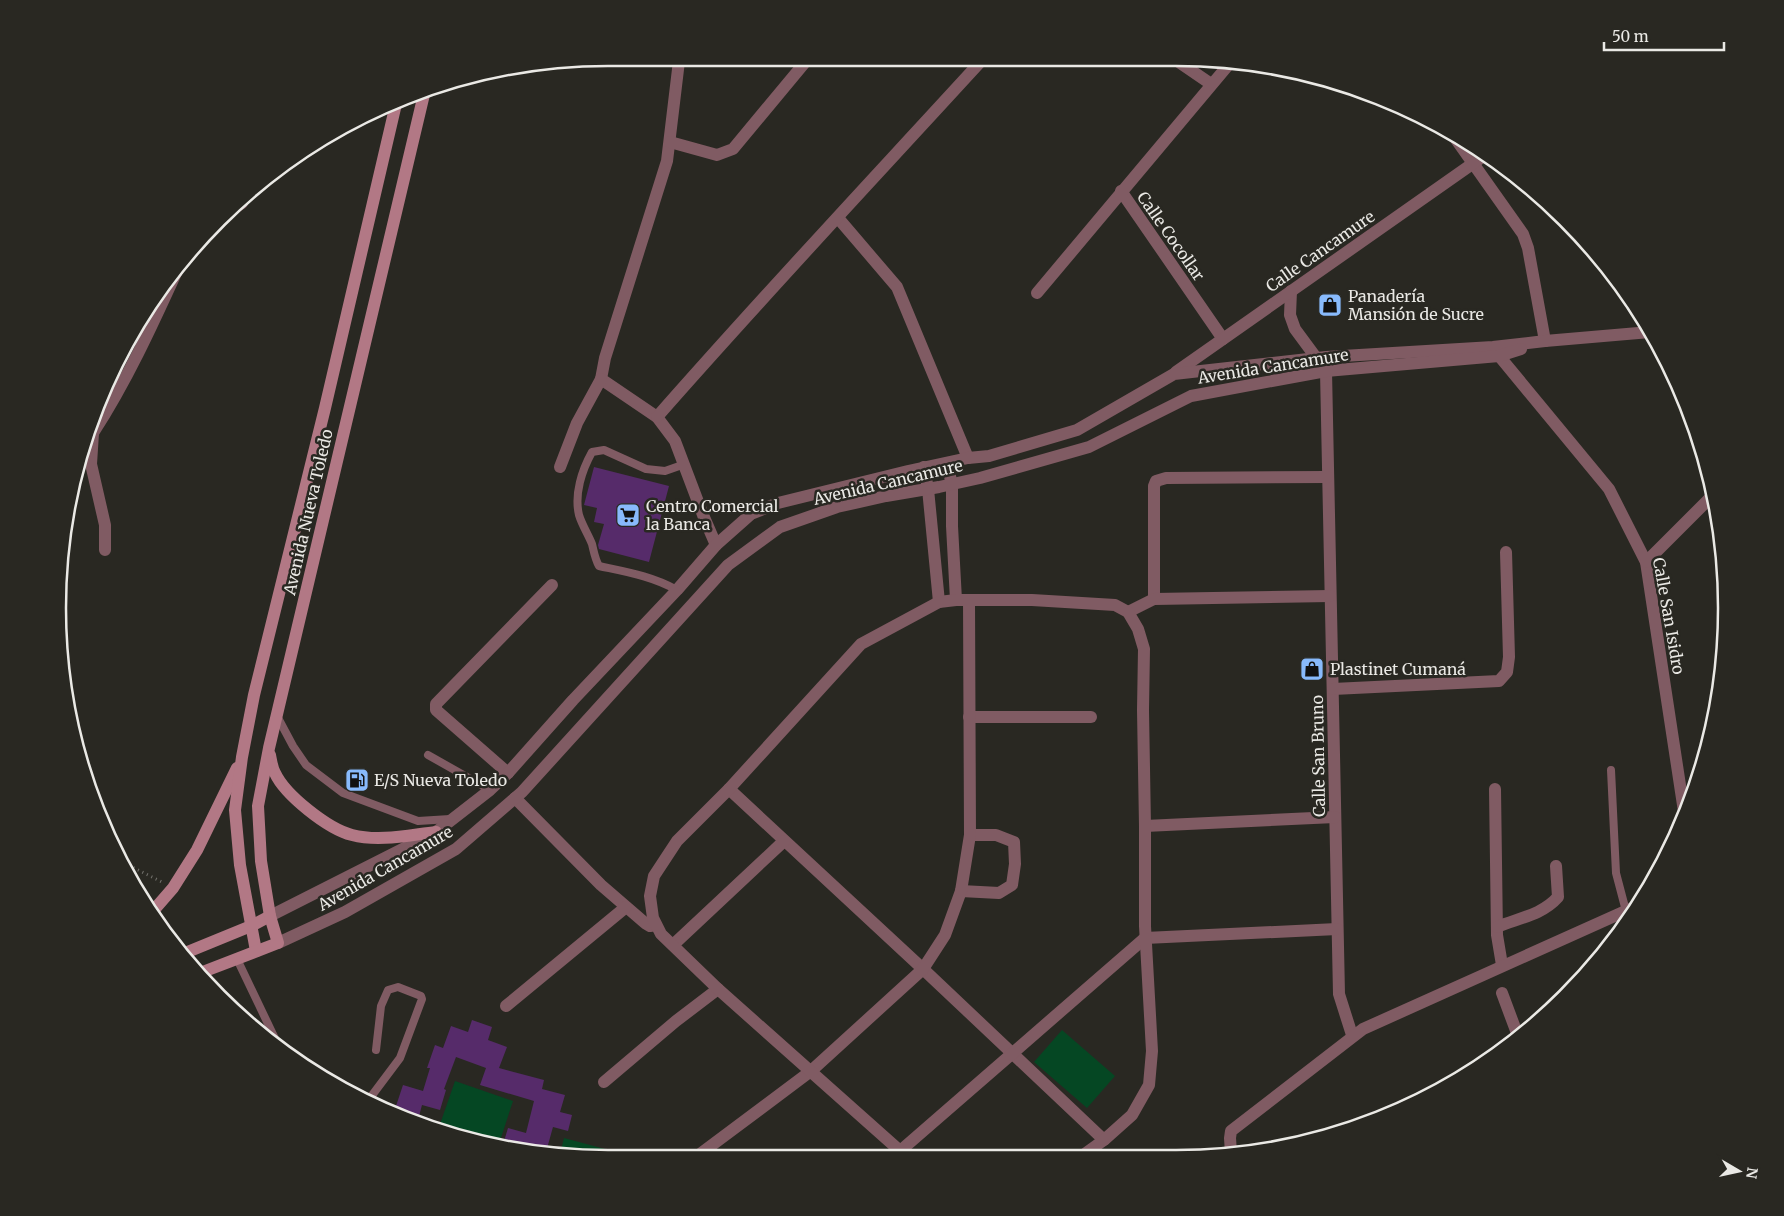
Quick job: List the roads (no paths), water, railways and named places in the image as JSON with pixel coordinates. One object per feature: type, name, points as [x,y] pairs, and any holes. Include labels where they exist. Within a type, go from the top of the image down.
[{"type":"main road","name":"Avenida Nueva Toledo","points":[[278,943],[270,916],[261,861],[258,806],[268,748],[423,99]]},
{"type":"main road","name":"Avenida Nueva Toledo","points":[[256,951],[240,864],[235,810],[242,757],[256,686],[325,408],[395,110]]},
{"type":"main road","points":[[268,748],[274,773],[293,797],[312,814],[332,827],[351,835],[381,838],[436,832]]},
{"type":"main road","points":[[157,907],[173,888],[197,850],[242,757]]},
{"type":"main road","name":"Avenida Cancamure","points":[[189,951],[251,926],[270,916]]},
{"type":"main road","name":"Avenida Cancamure","points":[[206,971],[278,943]]},
{"type":"street","points":[[560,467],[577,424],[601,379],[605,358],[667,161],[678,66]]},
{"type":"street","points":[[670,142],[717,155],[733,149],[802,66]]},
{"type":"street","points":[[657,417],[723,342],[977,66]]},
{"type":"street","points":[[1185,66],[1211,84]]},
{"type":"street","name":"Calle Cocollar","points":[[1223,339],[1120,191],[1225,69]]},
{"type":"street","points":[[1461,148],[1523,234],[1528,248],[1545,341]]},
{"type":"street","name":"Calle Cancamure","points":[[1174,374],[1479,159]]},
{"type":"street","points":[[1037,293],[1120,191]]},
{"type":"street","points":[[838,218],[897,287],[968,458]]},
{"type":"street","points":[[1291,291],[1290,316],[1295,329],[1326,370]]},
{"type":"street","points":[[100,421],[111,405],[165,297]]},
{"type":"street","name":"Avenida Cancamure","points":[[278,943],[345,912],[456,849],[515,798],[728,565],[780,527],[837,507],[886,496],[952,485],[1030,465],[1089,447],[1191,396],[1326,370],[1496,352],[1545,341],[1642,333]]},
{"type":"street","name":"Avenida Cancamure","points":[[270,916],[436,832],[490,790],[508,773],[573,700],[677,590],[716,545],[751,514],[778,503],[924,467],[968,458],[989,456],[1077,430],[1174,374],[1316,358],[1496,352]]},
{"type":"street","name":"Calle San Isidro","points":[[1496,352],[1609,489],[1646,562],[1682,800]]},
{"type":"street","name":"Calle San Bruno","points":[[1326,370],[1339,994],[1352,1035]]},
{"type":"street","points":[[601,379],[657,417],[676,441],[716,545]]},
{"type":"street","points":[[91,448],[91,464],[106,525],[105,550]]},
{"type":"street","points":[[947,463],[952,485],[956,600]]},
{"type":"street","points":[[924,467],[928,489],[930,528],[939,602]]},
{"type":"street","points":[[1154,599],[1154,486],[1156,481],[1166,478],[1328,477]]},
{"type":"street","points":[[1646,562],[1707,501]]},
{"type":"street","points":[[930,528],[952,526]]},
{"type":"street","points":[[1333,689],[1499,681],[1507,672],[1509,657],[1506,552]]},
{"type":"street","points":[[508,773],[436,710],[436,704],[552,586]]},
{"type":"street","points":[[1128,612],[1154,599],[1330,596]]},
{"type":"street","points":[[894,1150],[811,1070],[718,988],[661,934],[653,918],[650,896],[654,876],[677,841],[729,789],[861,644],[939,602],[956,600],[1032,600],[1115,605],[1128,612],[1138,629],[1144,649],[1145,938],[1152,1051],[1149,1085],[1132,1115],[1090,1150]]},
{"type":"street","points":[[705,1150],[811,1070],[923,969],[945,935],[961,891],[970,835],[969,600]]},
{"type":"street","points":[[969,716],[1091,717]]},
{"type":"street","points":[[729,789],[1104,1140]]},
{"type":"street","points":[[1495,789],[1497,927],[1498,951],[1502,965]]},
{"type":"street","points":[[515,798],[601,885],[645,924],[650,926],[656,925]]},
{"type":"street","points":[[1145,826],[1335,817]]},
{"type":"street","points":[[961,891],[999,893],[1012,885],[1016,864],[1014,842],[996,835],[970,835]]},
{"type":"street","points":[[672,945],[784,841]]},
{"type":"street","points":[[1497,927],[1538,913],[1550,906],[1558,897],[1556,866]]},
{"type":"street","points":[[506,1006],[626,907]]},
{"type":"street","points":[[1231,1147],[1231,1131],[1352,1035],[1370,1025],[1625,910]]},
{"type":"street","points":[[907,1150],[1012,1054],[1145,938],[1337,929]]},
{"type":"street","points":[[604,1082],[718,988]]},
{"type":"street","points":[[1502,993],[1516,1030]]},
{"type":"lane","points":[[677,590],[662,581],[599,566],[595,560],[592,545],[579,515],[578,492],[586,463],[592,452],[604,450],[646,469],[665,471],[685,464]]},
{"type":"lane","points":[[276,715],[306,765],[343,792],[418,821],[455,819]]},
{"type":"lane","points":[[428,755],[490,790]]},
{"type":"lane","points":[[1611,770],[1616,872],[1626,909]]},
{"type":"lane","points":[[237,959],[273,1033]]},
{"type":"lane","points":[[372,1096],[400,1058],[422,999],[421,996],[398,986],[388,990],[381,1006],[376,1050]]},
{"type":"place","name":"Panadería Mansión de Sucre","points":[[1330,305]]},
{"type":"place","name":"Centro Comercial la Banca","points":[[628,515]]},
{"type":"place","name":"Plastinet Cumaná","points":[[1312,669]]},
{"type":"place","name":"E/S Nueva Toledo","points":[[357,780]]}]
